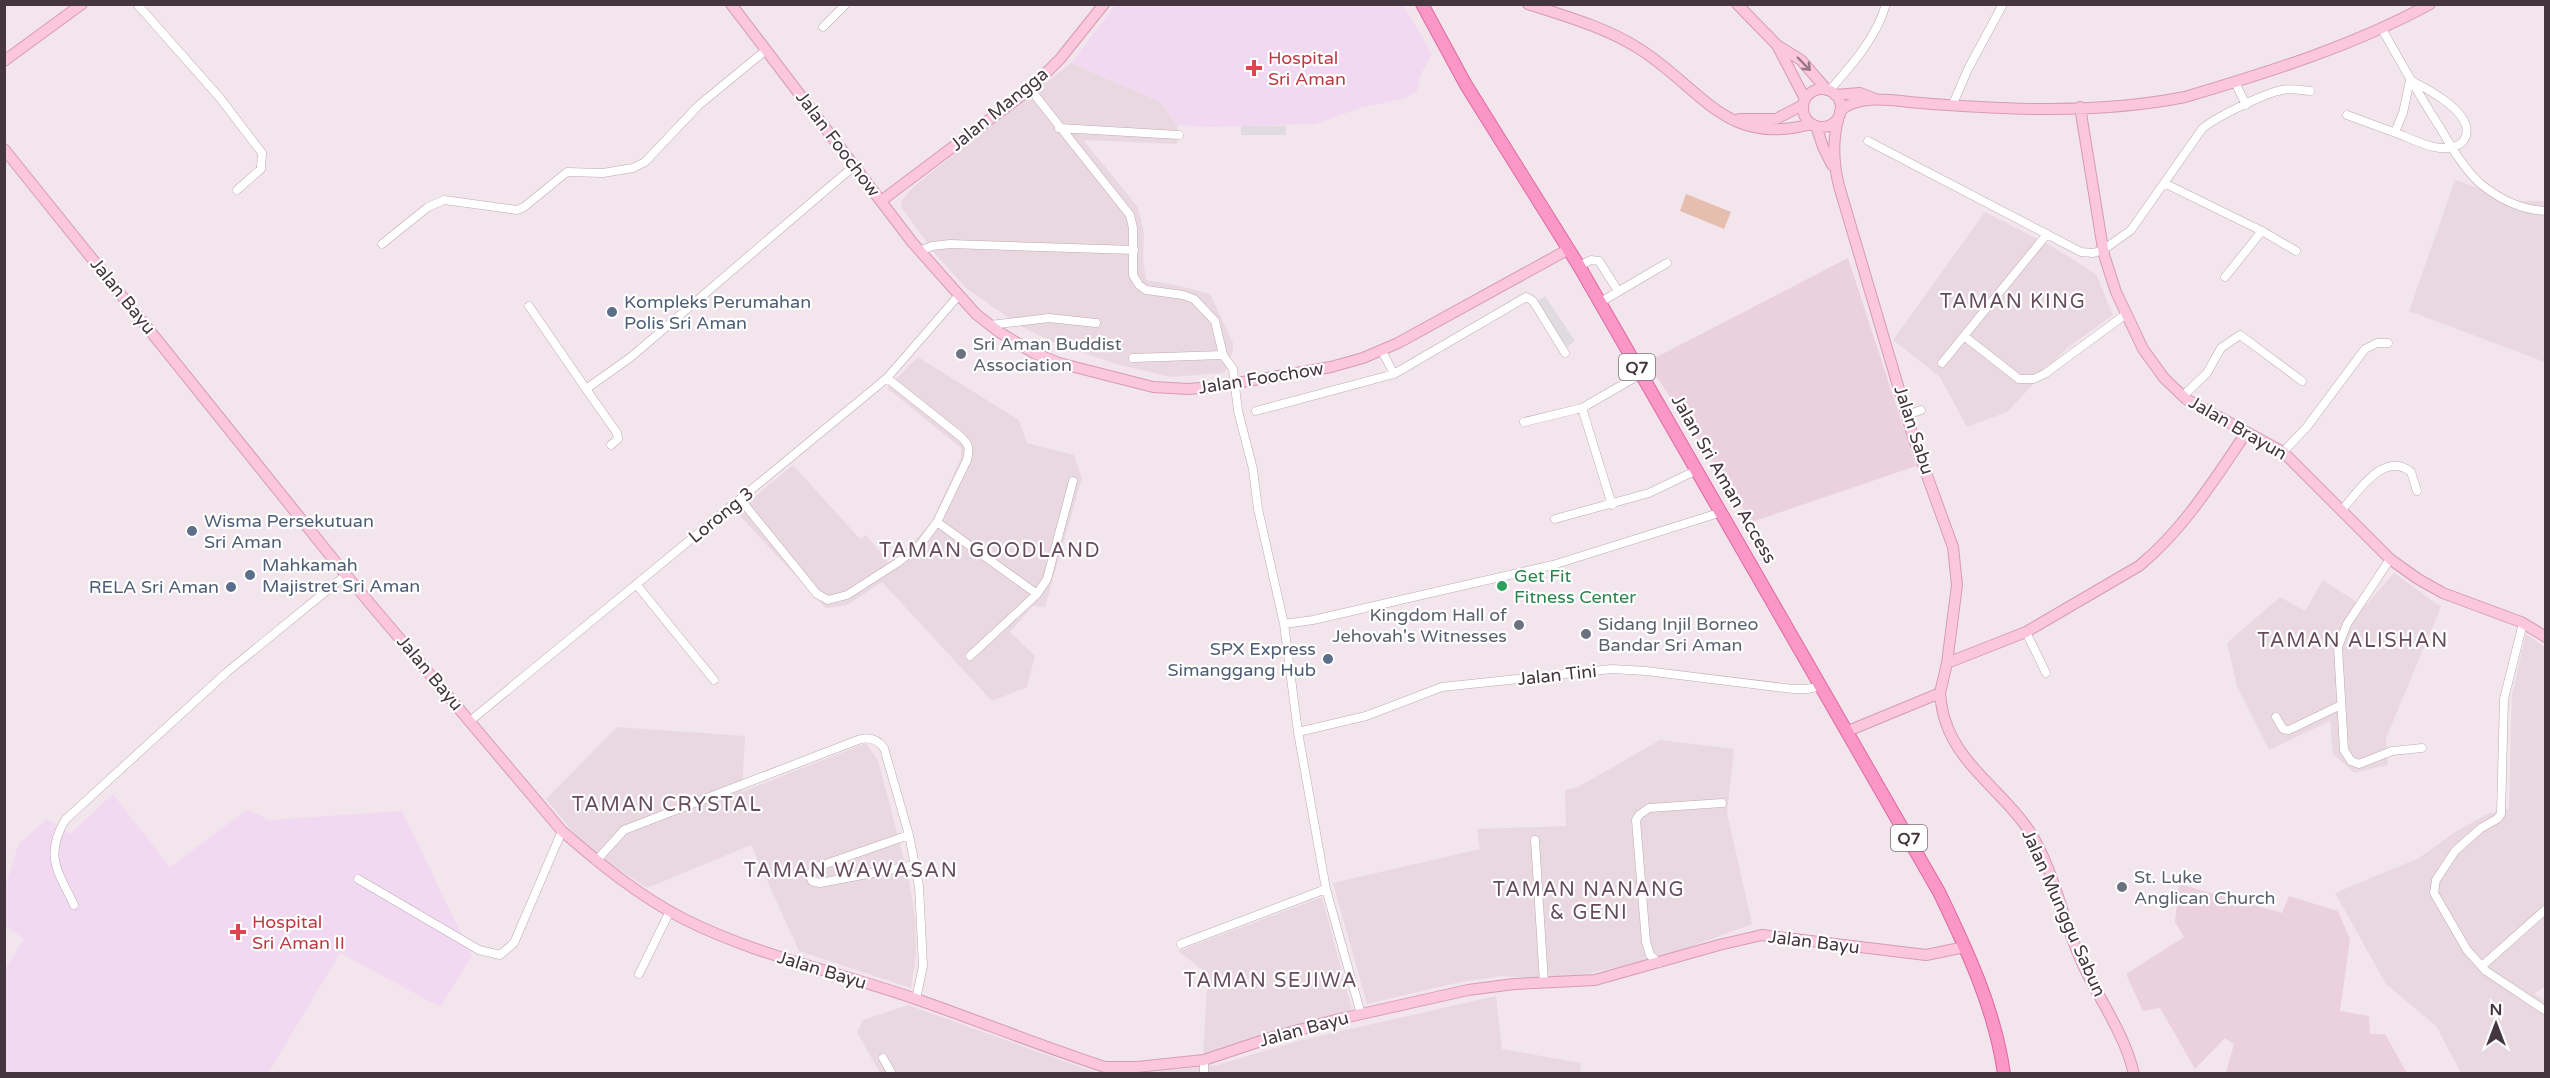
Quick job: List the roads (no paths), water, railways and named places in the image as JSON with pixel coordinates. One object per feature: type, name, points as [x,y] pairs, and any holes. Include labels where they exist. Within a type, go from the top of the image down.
[{"type":"main road","name":"Jalan Sri Aman Access","points":[[1422,4],[1466,85],[1569,249],[1722,512],[1939,892],[1965,947]]},
{"type":"main road","name":"Q7","points":[[1965,947],[1990,1011],[2004,1074]]},
{"type":"street","points":[[4,61],[82,4]]},
{"type":"street","points":[[137,4],[220,98],[262,153],[261,170],[237,190]]},
{"type":"street","name":"Jalan Foochow","points":[[731,4],[920,251],[959,295],[990,325],[1034,353],[1059,363],[1153,387],[1188,389],[1235,377],[1331,367],[1382,351],[1569,249]]},
{"type":"street","points":[[823,27],[846,4]]},
{"type":"street","name":"Jalan Mangga","points":[[881,201],[1030,89],[1060,59],[1104,4]]},
{"type":"street","points":[[1527,4],[1602,30],[1636,47],[1661,63],[1688,89],[1727,117],[1738,123],[1765,130],[1788,130],[1814,125],[1827,126],[1849,104],[1879,100],[1952,106],[2080,107],[2166,101],[2235,82],[2330,50],[2382,29],[2430,4]]},
{"type":"street","points":[[1737,4],[1777,45],[1801,60],[1840,105],[1834,133],[1835,170]]},
{"type":"street","points":[[1830,92],[1852,65],[1879,22],[1886,4]]},
{"type":"street","points":[[1952,106],[1968,69],[2003,4]]},
{"type":"street","points":[[2382,29],[2451,147],[2482,185],[2509,202],[2530,210],[2546,211]]},
{"type":"street","points":[[1777,45],[1804,102],[1804,116],[1814,125],[1822,147],[1835,170]]},
{"type":"street","points":[[382,244],[435,202],[453,200],[517,210],[524,207],[567,172],[603,173],[639,166],[699,105],[766,50]]},
{"type":"street","points":[[2394,132],[2403,113],[2410,80]]},
{"type":"street","points":[[2347,115],[2435,147],[2459,145],[2466,137],[2461,116],[2439,95],[2410,80]]},
{"type":"street","points":[[2235,82],[2246,105]]},
{"type":"street","points":[[1030,89],[1130,215],[1133,228],[1133,275],[1139,285],[1146,290],[1183,295],[1194,299],[1215,321],[1226,358],[1235,377],[1238,411],[1253,469],[1258,509],[1284,624],[1298,732],[1326,889],[1361,1014]]},
{"type":"street","points":[[1727,117],[1768,120],[1804,102],[1814,90],[1860,93],[1879,100]]},
{"type":"street","points":[[1868,141],[2081,252],[2093,253],[2103,250],[2131,230],[2202,129],[2212,121],[2284,90],[2310,91]]},
{"type":"street","name":"Jalan Brayun","points":[[2080,107],[2103,250],[2116,292],[2152,363],[2164,378],[2183,396],[2283,452],[2390,559],[2443,593],[2523,623],[2546,637]]},
{"type":"street","points":[[1059,128],[1179,135]]},
{"type":"street","name":"Jalan Bayu","points":[[4,149],[346,575],[562,831],[596,861],[639,893],[719,934],[779,957],[916,999],[1103,1070],[1204,1060],[1270,1038],[1361,1014],[1485,986],[1595,980],[1762,935],[1926,955],[1965,947]]},
{"type":"street","points":[[586,389],[631,357],[854,166]]},
{"type":"street","name":"Jalan Sabu","points":[[1835,170],[1907,415],[1944,520],[1955,561],[1957,585],[1947,663],[1940,693]]},
{"type":"street","points":[[2164,183],[2262,231],[2296,251]]},
{"type":"street","points":[[2225,277],[2262,231]]},
{"type":"street","points":[[1942,363],[2047,234]]},
{"type":"street","points":[[920,251],[942,245],[1134,250]]},
{"type":"street","points":[[1579,266],[1591,260],[1599,261],[1618,291]]},
{"type":"street","points":[[1599,303],[1667,263]]},
{"type":"street","name":"Lorong 3","points":[[470,721],[887,378],[959,295]]},
{"type":"street","points":[[1256,411],[1394,374],[1526,297],[1533,301],[1565,353]]},
{"type":"street","points":[[529,306],[617,433],[618,439],[611,445]]},
{"type":"street","points":[[1964,336],[2019,379],[2034,379],[2126,314]]},
{"type":"street","points":[[990,325],[1049,318],[1096,323]]},
{"type":"street","points":[[2183,396],[2207,373],[2221,348],[2240,335],[2302,381]]},
{"type":"street","points":[[2283,452],[2306,428],[2365,349],[2377,343],[2388,343]]},
{"type":"street","points":[[1382,351],[1394,374]]},
{"type":"street","points":[[1133,358],[1226,358]]},
{"type":"street","points":[[1524,422],[1582,408],[1641,374]]},
{"type":"street","points":[[740,499],[817,594],[828,600],[847,594],[897,563],[920,545],[938,522],[968,460],[968,443],[887,378]]},
{"type":"street","points":[[1582,408],[1612,505]]},
{"type":"street","points":[[1907,415],[1921,410]]},
{"type":"street","points":[[1947,663],[2026,632],[2139,566],[2154,554],[2188,516],[2246,433]]},
{"type":"street","points":[[2342,510],[2372,476],[2390,466],[2403,467],[2411,472],[2417,491]]},
{"type":"street","points":[[1555,519],[1649,493],[1697,470]]},
{"type":"street","points":[[970,656],[1038,594],[1047,579],[1073,481]]},
{"type":"street","points":[[1284,624],[1313,620],[1553,565],[1722,512]]},
{"type":"street","points":[[938,522],[1038,594]]},
{"type":"street","points":[[2390,559],[2341,635],[2338,647],[2344,750],[2347,758],[2354,763],[2363,764],[2392,751],[2422,748]]},
{"type":"street","points":[[74,905],[58,872],[53,855],[58,833],[65,820],[227,672],[346,575]]},
{"type":"street","points":[[636,584],[714,680]]},
{"type":"street","points":[[2523,623],[2504,699],[2501,814],[2455,851],[2434,886],[2437,900],[2467,950],[2508,988],[2546,1011]]},
{"type":"street","points":[[2026,632],[2046,673]]},
{"type":"street","name":"Jalan Tini","points":[[1298,732],[1366,716],[1442,687],[1612,669],[1793,689],[1822,686]]},
{"type":"street","points":[[1848,731],[1940,693]]},
{"type":"street","name":"Jalan Munggu Sabun","points":[[1940,693],[1944,719],[1963,754],[2015,810],[2034,840],[2066,925],[2084,967],[2122,1040],[2134,1074]]},
{"type":"street","points":[[2276,717],[2283,729],[2289,730],[2341,705]]},
{"type":"street","points":[[596,861],[624,830],[864,738],[876,740],[884,748],[909,835],[919,886],[923,966],[916,999]]},
{"type":"street","points":[[1659,963],[1650,955],[1646,942],[1636,820],[1639,814],[1649,808],[1722,803]]},
{"type":"street","points":[[358,879],[479,950],[500,955],[514,943],[562,831]]},
{"type":"street","points":[[909,835],[820,866],[813,869],[810,876],[812,881],[820,883],[915,865]]},
{"type":"street","points":[[1535,840],[1544,983]]},
{"type":"street","points":[[1181,944],[1326,889]]},
{"type":"street","points":[[2482,966],[2546,909]]},
{"type":"street","points":[[639,974],[670,910]]},
{"type":"street","points":[[883,1058],[892,1074]]},
{"type":"street","points":[[1204,1060],[1204,1074]]},
{"type":"place","name":"Hospital Sri Aman","points":[[1254,68]]},
{"type":"place","name":"Kompleks Perumahan Polis Sri Aman","points":[[612,312]]},
{"type":"place","name":"Sri Aman Buddist Association","points":[[961,354]]},
{"type":"place","name":"Wisma Persekutuan Sri Aman","points":[[192,531]]},
{"type":"place","name":"Mahkamah Majistret Sri Aman","points":[[250,575]]},
{"type":"place","name":"Get Fit Fitness Center","points":[[1502,586]]},
{"type":"place","name":"RELA Sri Aman","points":[[231,587]]},
{"type":"place","name":"Kingdom Hall of Jehovah's Witnesses","points":[[1519,625]]},
{"type":"place","name":"Sidang Injil Borneo Bandar Sri Aman","points":[[1586,634]]},
{"type":"place","name":"SPX Express Simanggang Hub","points":[[1328,659]]},
{"type":"place","name":"St. Luke Anglican Church","points":[[2122,887]]},
{"type":"place","name":"Hospital Sri Aman II","points":[[238,932]]},
{"type":"district","name":"TAMAN KING","points":[[2013,301]]},
{"type":"district","name":"TAMAN GOODLAND","points":[[990,550]]},
{"type":"district","name":"TAMAN ALISHAN","points":[[2353,640]]},
{"type":"district","name":"TAMAN CRYSTAL","points":[[667,804]]},
{"type":"district","name":"TAMAN WAWASAN","points":[[851,870]]},
{"type":"district","name":"TAMAN NANANG & GENI","points":[[1589,900]]},
{"type":"district","name":"TAMAN SEJIWA","points":[[1271,980]]}]
